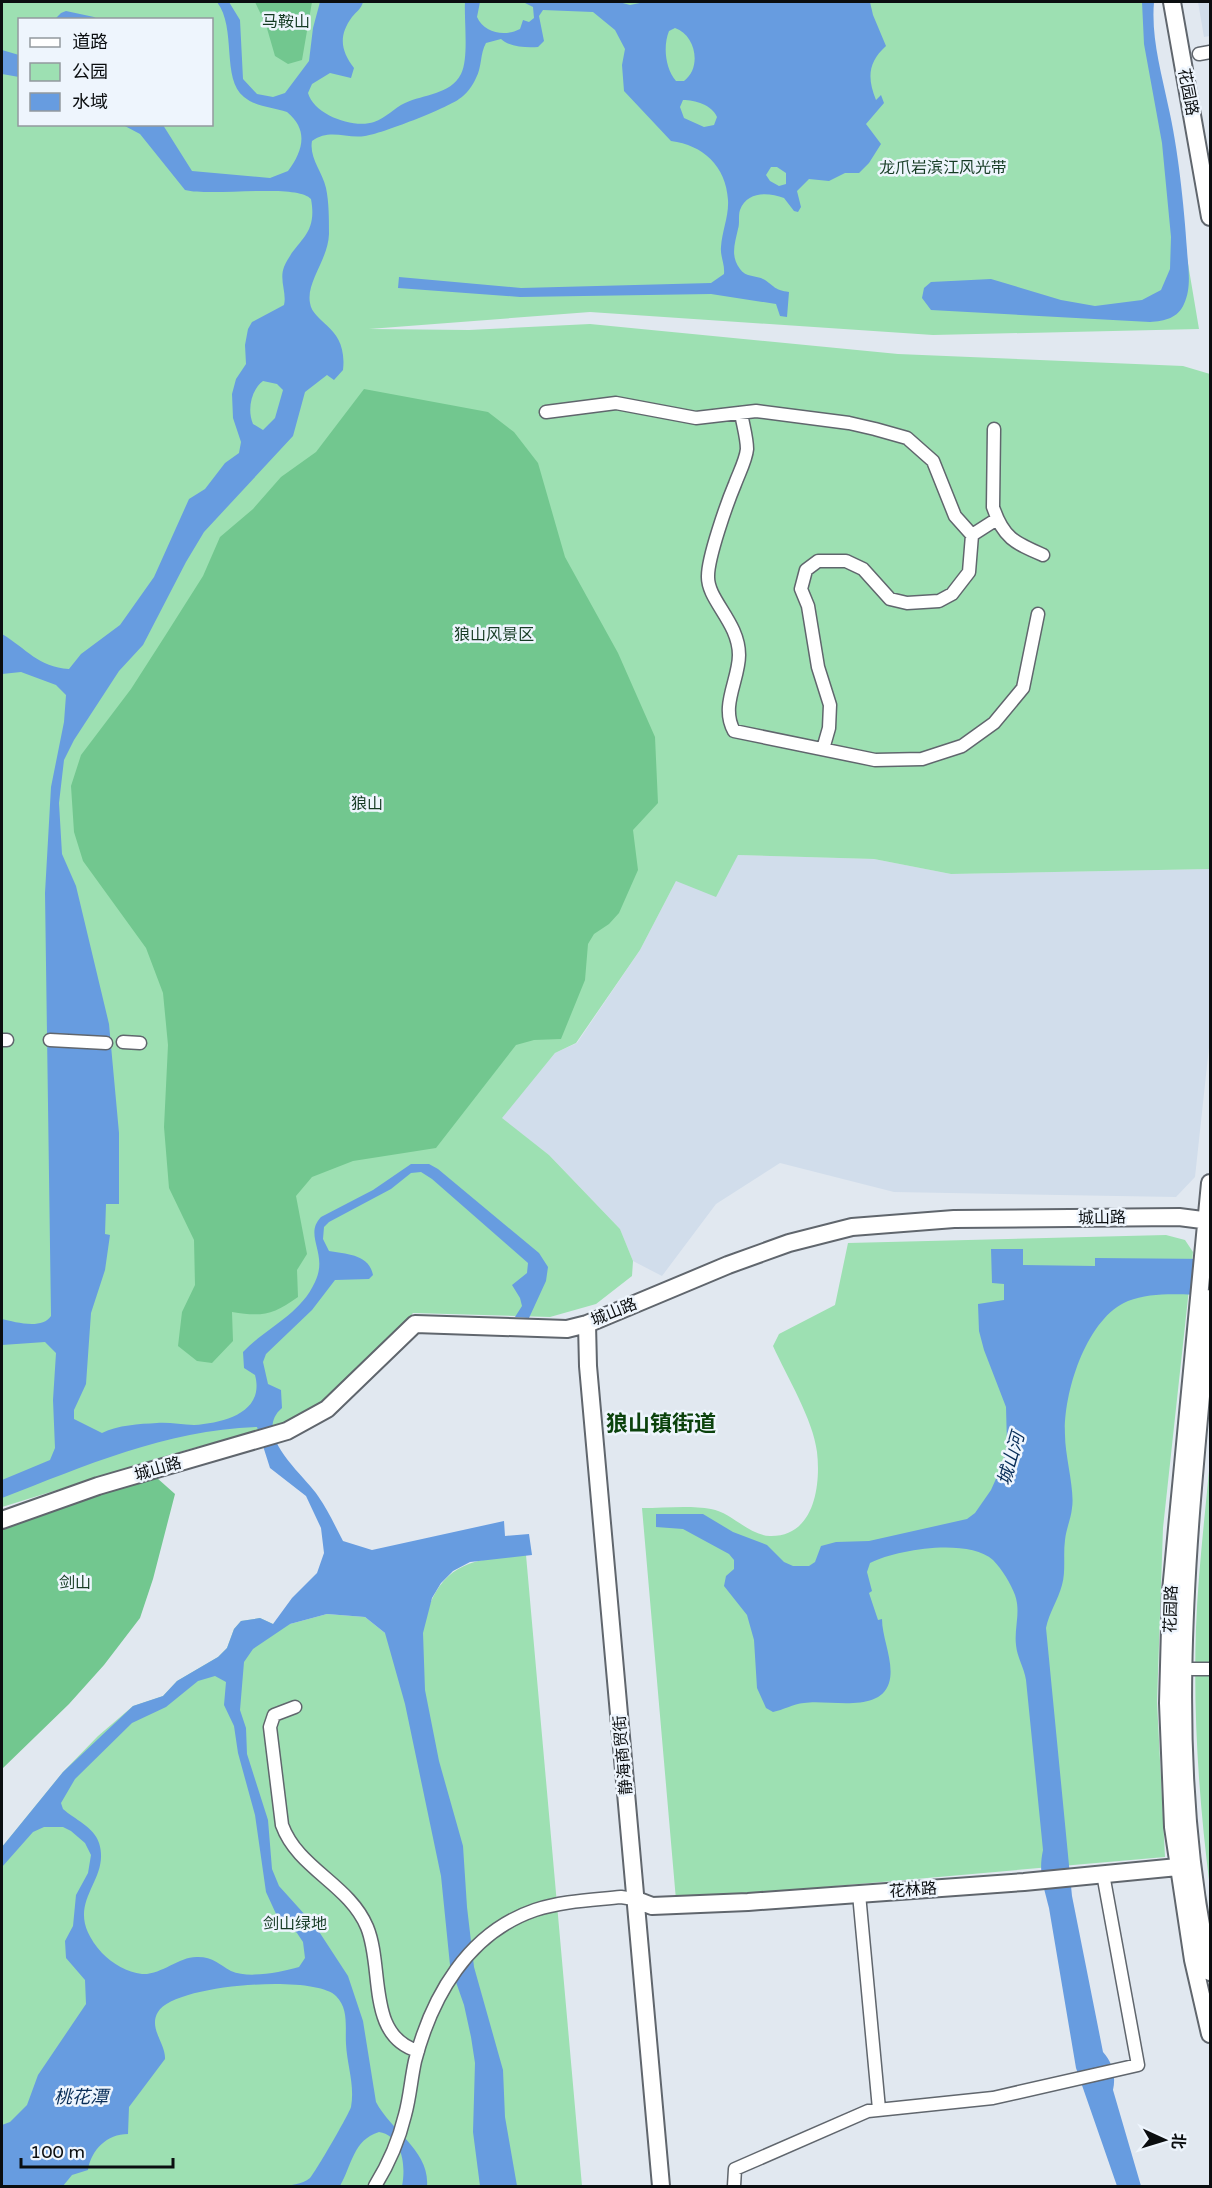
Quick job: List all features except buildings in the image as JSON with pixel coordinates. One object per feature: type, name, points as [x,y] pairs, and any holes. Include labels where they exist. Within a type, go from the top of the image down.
[{"type":"street","name":"花园路","points":[[1172,2],[1210,217]]},
{"type":"street","name":"花园路","points":[[1178,2],[1210,182]]},
{"type":"street","points":[[546,412],[616,403],[696,418],[741,413],[788,415],[849,423],[907,438],[917,444],[933,461],[955,516],[972,535],[969,572],[952,594],[939,601],[908,603],[890,599],[863,568],[846,561],[818,561],[806,570],[801,589],[810,614],[818,667],[830,705],[829,728],[823,750]]},
{"type":"street","points":[[741,413],[747,452],[726,507],[707,574],[711,591],[730,621],[738,642],[739,663],[729,699],[730,724],[734,731],[875,760],[901,761],[945,752],[978,736],[1010,707],[1023,688],[1038,614]]},
{"type":"street","points":[[994,429],[993,507],[997,519],[1011,540],[1043,555]]},
{"type":"street","points":[[972,535],[997,519]]},
{"type":"street","points":[[50,1040],[106,1043]]},
{"type":"street","points":[[123,1042],[141,1043]]},
{"type":"street","name":"花园路","points":[[1210,1182],[1208,1221],[1202,1254],[1205,1298],[1184,1593],[1182,1708],[1187,1820],[1186,1866],[1193,1959],[1210,2034]]},
{"type":"street","name":"城山路","points":[[2,1520],[98,1486],[287,1431],[327,1409],[415,1324],[567,1329],[587,1324],[789,1243],[852,1227],[954,1220],[1179,1217],[1208,1221]]},
{"type":"street","name":"静海商贸街","points":[[587,1324],[588,1366],[661,2187]]},
{"type":"street","points":[[1192,1669],[1210,1669]]},
{"type":"street","points":[[295,1707],[274,1714],[270,1727],[284,1831],[301,1856],[356,1905],[372,1941],[384,2021],[399,2043],[418,2051]]},
{"type":"street","name":"花园路","points":[[1186,1866],[1210,1972]]},
{"type":"street","name":"花林路","points":[[634,1899],[652,1906],[860,1894],[1024,1882],[1186,1866]]},
{"type":"street","points":[[734,2187],[735,2169],[879,2109],[993,2098],[1138,2065],[1095,1875]]},
{"type":"street","points":[[860,1894],[879,2109]]},
{"type":"street","points":[[375,2187],[401,2129],[418,2051],[435,2003],[452,1975],[474,1949],[498,1929],[536,1910],[621,1897],[634,1899]]},
{"type":"shaded area","points":[[1198,2],[1210,2],[1210,36],[1204,37]]},
{"type":"shaded area","points":[[738,855],[874,859],[951,874],[1210,869],[1210,1038],[1195,1177],[1176,1197],[894,1192],[780,1163],[716,1204],[662,1276],[633,1261],[620,1229],[549,1155],[501,1118],[555,1053],[577,1043],[640,950],[676,881]]},
{"type":"green space","name":"狼山风景区","points":[[2,2],[1144,2],[1199,329],[933,335],[590,312],[369,329],[469,330],[590,324],[898,354],[1183,366],[1210,374],[1210,869],[951,874],[874,859],[738,855],[716,897],[676,881],[640,950],[576,1043],[555,1053],[502,1118],[549,1155],[620,1229],[633,1261],[632,1276],[596,1304],[550,1317],[413,1313],[381,1349],[322,1406],[276,1428],[193,1448],[2,1507]]},
{"type":"green space","name":"马鞍山","points":[[255,2],[312,2],[302,60],[288,64],[275,56],[266,25]]},
{"type":"green space","name":"狼山","points":[[364,389],[488,412],[514,432],[538,463],[565,557],[618,653],[655,737],[658,803],[633,830],[638,870],[619,913],[609,924],[594,934],[588,944],[585,980],[561,1039],[534,1040],[516,1045],[436,1148],[353,1161],[312,1177],[296,1196],[307,1254],[297,1270],[298,1297],[281,1308],[267,1313],[232,1312],[233,1341],[212,1363],[197,1361],[178,1346],[182,1312],[195,1285],[194,1240],[169,1188],[164,1127],[168,1045],[163,993],[146,948],[83,861],[74,832],[71,786],[81,755],[131,689],[165,636],[203,576],[220,537],[253,509],[281,477],[316,452]]},
{"type":"green space","points":[[1166,1235],[1185,1240],[1193,1252],[1163,1528],[1157,1702],[1165,1857],[676,1900],[642,1508],[711,1509],[726,1514],[754,1532],[770,1536],[785,1534],[805,1519],[812,1507],[818,1480],[815,1439],[805,1412],[773,1346],[779,1334],[835,1305],[848,1243]]},
{"type":"green space","points":[[1210,1460],[1210,1888],[1198,1758],[1195,1661],[1198,1586]]},
{"type":"green space","name":"剑山","points":[[157,1478],[175,1494],[153,1579],[140,1618],[104,1665],[69,1704],[2,1769],[2,1528],[106,1490]]},
{"type":"green space","name":"剑山绿地","points":[[526,1555],[582,2186],[2,2186],[2,1847],[63,1772],[98,1736],[133,1706],[163,1696],[177,1681],[218,1657],[227,1648],[234,1629],[241,1621],[260,1618],[273,1624],[290,1624],[327,1614],[365,1617],[385,1633],[426,1615],[442,1583],[464,1566],[492,1558]]},
{"type":"water","name":"桃花潭","points":[[217,2],[229,2],[240,20],[243,79],[257,94],[273,97],[285,93],[309,61],[313,28],[320,2],[363,2],[348,24],[343,37],[346,56],[354,68],[351,78],[330,73],[312,84],[308,93],[318,108],[326,114],[356,124],[374,122],[405,103],[443,90],[456,81],[461,74],[465,59],[465,2],[480,2],[477,17],[480,22],[490,30],[508,33],[520,29],[523,20],[529,22],[534,18],[533,7],[523,2],[619,2],[630,5],[645,2],[870,2],[886,46],[876,58],[870,77],[876,100],[881,95],[884,103],[866,124],[881,144],[869,163],[859,173],[845,173],[829,181],[809,179],[797,191],[801,207],[798,212],[794,211],[784,198],[765,194],[748,199],[740,210],[734,249],[737,264],[745,274],[762,278],[778,289],[789,292],[787,317],[780,316],[776,304],[711,294],[520,297],[398,288],[399,277],[521,288],[711,283],[724,274],[721,247],[728,200],[723,177],[718,167],[703,152],[683,143],[671,141],[624,91],[622,65],[625,49],[615,30],[593,12],[543,10],[539,16],[544,41],[538,47],[513,45],[501,39],[486,43],[478,74],[471,87],[462,97],[442,108],[373,134],[358,137],[332,134],[312,141],[312,153],[327,193],[329,234],[325,253],[311,287],[310,303],[312,310],[336,335],[343,355],[343,370],[334,380],[327,375],[305,392],[293,436],[204,532],[143,645],[119,671],[74,740],[64,760],[59,803],[62,854],[76,886],[109,1024],[119,1133],[119,1204],[106,1204],[105,1234],[110,1235],[105,1270],[91,1313],[86,1384],[74,1410],[74,1419],[102,1433],[143,1424],[194,1425],[218,1422],[248,1407],[257,1388],[255,1375],[244,1368],[243,1352],[292,1312],[309,1293],[319,1272],[314,1231],[316,1224],[321,1217],[373,1190],[411,1164],[429,1164],[438,1169],[539,1253],[548,1267],[546,1281],[529,1318],[515,1317],[522,1306],[512,1285],[527,1273],[528,1263],[432,1179],[421,1172],[411,1173],[391,1189],[329,1222],[324,1227],[323,1239],[329,1251],[362,1259],[371,1268],[373,1275],[369,1279],[335,1280],[312,1310],[266,1354],[263,1362],[268,1384],[281,1390],[282,1408],[274,1418],[273,1430],[276,1442],[322,1501],[343,1541],[372,1550],[504,1521],[505,1536],[529,1534],[532,1555],[470,1562],[453,1571],[441,1583],[432,1598],[423,1633],[425,1690],[439,1761],[463,1846],[474,1967],[503,2070],[505,2117],[517,2186],[480,2186],[473,2132],[475,2063],[471,2037],[464,2005],[450,1965],[441,1876],[405,1704],[385,1633],[365,1617],[327,1614],[290,1624],[253,1649],[244,1662],[240,1710],[246,1728],[247,1754],[268,1820],[272,1869],[279,1886],[316,1927],[348,1976],[363,2021],[376,2102],[416,2152],[426,2174],[427,2186],[402,2186],[401,2153],[393,2139],[379,2132],[370,2136],[358,2147],[340,2186],[280,2186],[300,2183],[310,2178],[349,2112],[352,2091],[346,2018],[340,2001],[323,1989],[302,1985],[275,1984],[216,1989],[169,2002],[155,2018],[156,2030],[165,2059],[129,2107],[128,2134],[113,2137],[101,2144],[88,2170],[72,2175],[63,2186],[2,2186],[2,2125],[10,2122],[27,2105],[38,2075],[86,2004],[85,1980],[66,1958],[65,1941],[73,1926],[76,1895],[88,1873],[91,1855],[85,1843],[63,1827],[44,1827],[33,1832],[2,1867],[2,1847],[63,1772],[133,1706],[163,1696],[177,1681],[218,1657],[227,1648],[234,1629],[241,1621],[260,1618],[273,1624],[292,1598],[317,1573],[324,1553],[321,1528],[306,1496],[270,1468],[257,1427],[190,1435],[158,1442],[95,1462],[2,1498],[2,1480],[50,1460],[55,1448],[53,1400],[56,1353],[45,1342],[2,1345],[2,1319],[35,1324],[51,1316],[45,893],[51,787],[64,722],[66,695],[56,685],[21,672],[2,674],[2,634],[41,661],[58,668],[69,669],[81,654],[120,625],[154,577],[189,499],[205,489],[225,463],[239,453],[241,442],[233,418],[232,394],[236,379],[246,364],[245,345],[248,329],[252,322],[284,305],[284,267],[309,230],[312,212],[311,199],[303,194],[289,192],[185,190],[140,134],[125,126],[164,126],[192,171],[270,178],[288,171],[300,148],[299,126],[287,112],[254,103],[237,89],[233,78],[226,25]],"holes":[[[675,28],[688,37],[694,52],[693,68],[684,81],[676,81],[667,63],[667,37],[669,31]],[[683,100],[698,102],[711,109],[717,117],[714,125],[704,127],[684,118],[680,107]],[[771,167],[777,167],[786,173],[786,184],[779,186],[770,181],[766,175]],[[263,381],[277,384],[283,390],[275,418],[263,430],[253,424],[250,413],[251,401]],[[215,1676],[226,1682],[224,1705],[234,1726],[238,1753],[255,1815],[266,1892],[277,1916],[297,1933],[303,1942],[305,1958],[299,1967],[256,1975],[231,1971],[208,1958],[191,1957],[157,1972],[142,1974],[111,1961],[89,1936],[84,1920],[85,1907],[99,1870],[101,1857],[99,1843],[93,1832],[63,1809],[61,1803],[75,1779],[132,1723],[166,1707],[198,1681]]]},
{"type":"water","points":[[1142,2],[1154,2],[1155,41],[1172,122],[1180,177],[1189,277],[1188,291],[1181,309],[1170,318],[1150,322],[931,310],[922,298],[924,288],[931,282],[991,279],[1061,300],[1095,306],[1142,300],[1161,290],[1170,269],[1171,237],[1162,143],[1144,44]]},
{"type":"water","points":[[66,11],[96,18],[56,18]]},
{"type":"water","points":[[2,50],[18,55],[18,77],[2,74]]},
{"type":"water","name":"城山河","points":[[991,1249],[1023,1249],[1023,1265],[1095,1266],[1095,1258],[1210,1259],[1210,1295],[1158,1295],[1128,1301],[1113,1310],[1100,1323],[1080,1359],[1073,1379],[1065,1418],[1065,1443],[1073,1501],[1066,1532],[1063,1580],[1046,1628],[1072,1896],[1103,2052],[1113,2070],[1113,2090],[1141,2186],[1117,2186],[1076,2068],[1049,1908],[1042,1880],[1043,1850],[1026,1680],[1016,1645],[1017,1601],[1000,1568],[982,1553],[950,1548],[915,1550],[870,1563],[867,1572],[872,1591],[869,1593],[878,1620],[882,1619],[890,1667],[889,1683],[883,1693],[875,1699],[864,1702],[804,1703],[773,1712],[766,1708],[757,1688],[754,1640],[747,1615],[724,1586],[726,1576],[734,1569],[734,1560],[729,1554],[683,1529],[656,1527],[656,1514],[703,1514],[733,1532],[767,1545],[784,1562],[793,1566],[809,1566],[815,1562],[821,1546],[836,1542],[869,1541],[967,1519],[975,1513],[991,1490],[1003,1463],[1007,1444],[1006,1407],[979,1331],[978,1304],[1004,1300],[1004,1284],[992,1283]]},
{"type":"district","name":"狼山镇街道","points":[[661,1424]]},
{"type":"park label","name":"龙爪岩滨江风光带","points":[[943,168]]}]
